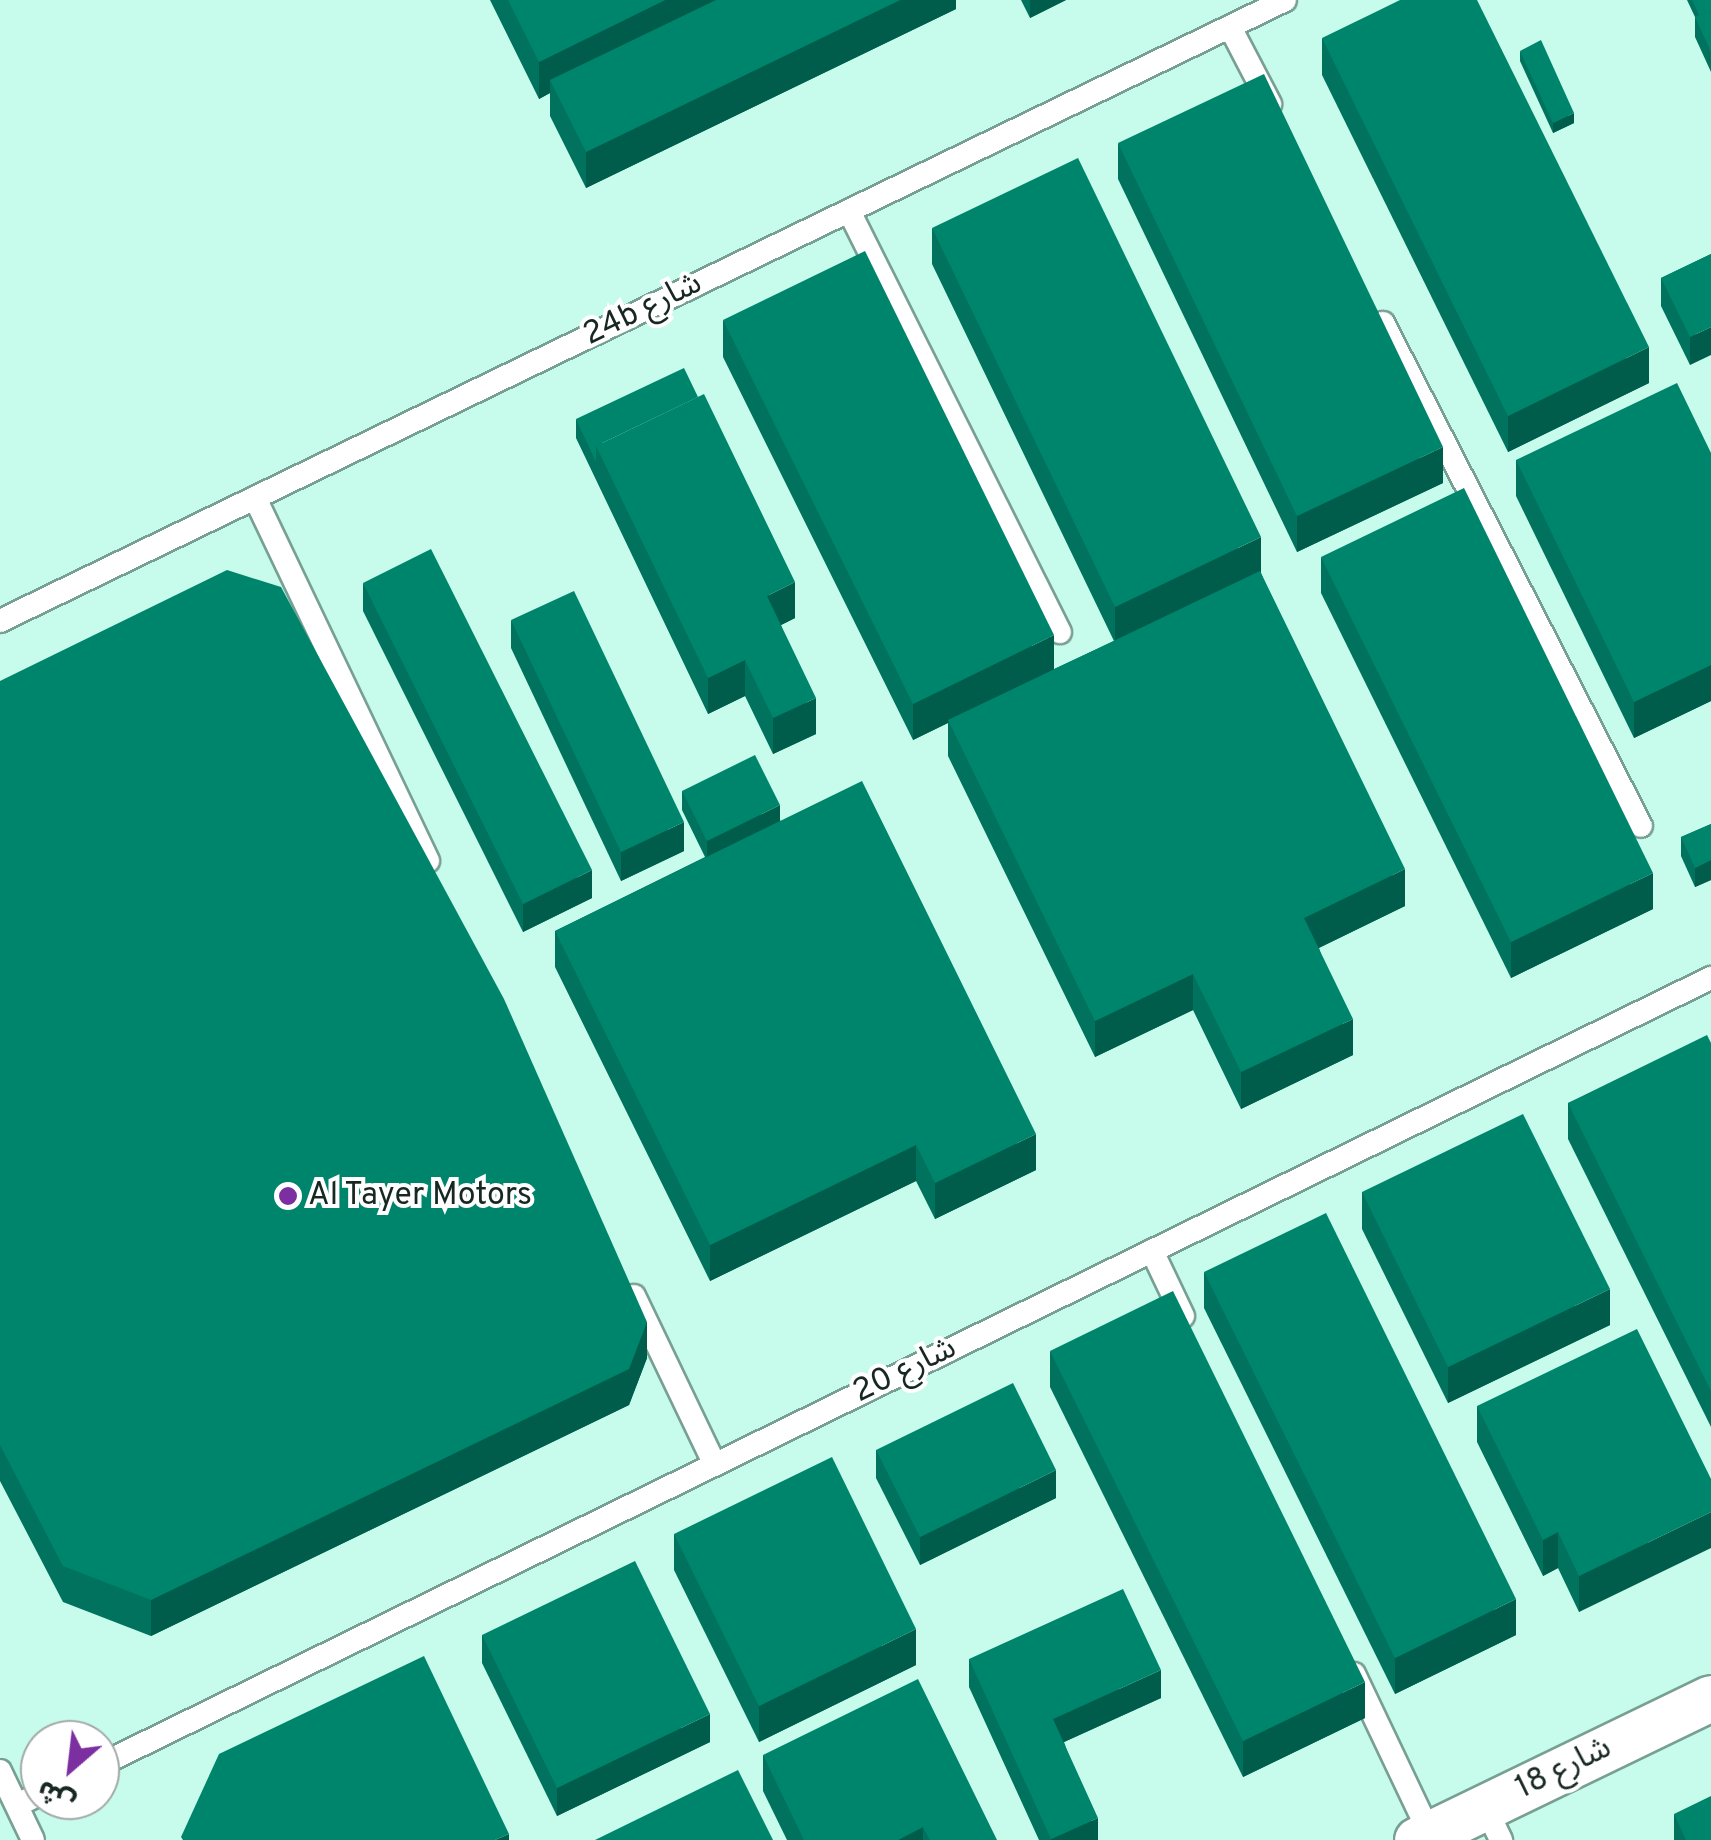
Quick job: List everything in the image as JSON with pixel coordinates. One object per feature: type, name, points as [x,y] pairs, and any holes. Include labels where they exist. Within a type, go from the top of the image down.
[{"type":"street","name":"شارع 18","points":[[1424,1837],[1493,1824],[1711,1698]]},
{"type":"lane","name":"24b شارع","points":[[0,620],[1286,0]]},
{"type":"lane","points":[[1230,27],[1282,126]]},
{"type":"lane","points":[[850,210],[1060,632]]},
{"type":"lane","points":[[1372,301],[1642,826]]},
{"type":"lane","points":[[255,498],[438,882]]},
{"type":"lane","name":"شارع 20","points":[[120,1755],[1152,1250],[1709,983]]},
{"type":"lane","points":[[1152,1250],[1195,1341]]},
{"type":"lane","points":[[623,1272],[715,1464]]},
{"type":"lane","points":[[1339,1642],[1424,1837]]},
{"type":"lane","points":[[0,1770],[33,1840]]},
{"type":"shaded area","points":[[0,0],[1711,0],[1711,1840],[0,1840]]},
{"type":"building","points":[[508,0],[665,0],[539,62]]},
{"type":"building","points":[[716,0],[900,0],[586,152],[550,80]]},
{"type":"building","points":[[1400,0],[1477,0],[1649,347],[1508,416],[1322,38]]},
{"type":"building","points":[[1692,0],[1711,0],[1711,10],[1699,15]]},
{"type":"building","points":[[1711,10],[1711,52],[1695,17]]},
{"type":"building","points":[[1541,40],[1574,113],[1553,123],[1520,51]]},
{"type":"building","points":[[1264,74],[1443,447],[1297,516],[1118,143]]},
{"type":"building","points":[[1078,158],[1261,537],[1115,607],[932,228]]},
{"type":"building","points":[[865,251],[1054,635],[913,704],[723,320]]},
{"type":"building","points":[[1711,254],[1711,327],[1690,337],[1661,278]]},
{"type":"building","points":[[684,368],[698,397],[596,446],[596,462],[576,419]]},
{"type":"building","points":[[1677,383],[1711,453],[1711,665],[1634,702],[1516,460]]},
{"type":"building","points":[[704,394],[795,582],[767,596],[816,698],[773,718],[745,660],[708,678],[596,446]]},
{"type":"building","points":[[1464,488],[1653,873],[1511,942],[1321,557]]},
{"type":"building","points":[[431,549],[592,870],[523,904],[363,583]]},
{"type":"building","name":"Al Tayer Motors","points":[[227,570],[281,587],[504,999],[647,1322],[629,1369],[151,1600],[63,1566],[0,1445],[0,681]]},
{"type":"building","points":[[1260,571],[1405,869],[1304,918],[1353,1019],[1241,1072],[1193,974],[1095,1021],[948,720]]},
{"type":"building","points":[[574,591],[684,822],[621,852],[511,620]]},
{"type":"building","points":[[755,755],[780,805],[707,841],[682,791]]},
{"type":"building","points":[[862,781],[1036,1134],[935,1183],[916,1145],[710,1245],[555,931]]},
{"type":"building","points":[[1711,824],[1711,860],[1695,868],[1681,837]]},
{"type":"building","points":[[1707,1035],[1711,1043],[1711,1391],[1568,1103]]},
{"type":"building","points":[[1523,1114],[1610,1289],[1448,1367],[1362,1192]]},
{"type":"building","points":[[1326,1213],[1516,1599],[1395,1658],[1204,1272]]},
{"type":"building","points":[[1173,1291],[1365,1682],[1243,1741],[1050,1351]]},
{"type":"building","points":[[1637,1329],[1711,1479],[1711,1512],[1579,1576],[1558,1532],[1543,1540],[1477,1406]]},
{"type":"building","points":[[1013,1383],[1056,1470],[920,1537],[876,1450]]},
{"type":"building","points":[[832,1457],[916,1629],[759,1706],[674,1534]]},
{"type":"building","points":[[635,1561],[710,1714],[557,1788],[482,1635]]},
{"type":"building","points":[[1123,1589],[1161,1670],[1053,1719],[1098,1818],[1051,1839],[969,1659]]},
{"type":"building","points":[[424,1656],[509,1834],[495,1840],[183,1840],[181,1837],[219,1754]]},
{"type":"building","points":[[918,1679],[997,1840],[930,1840],[923,1827],[898,1840],[804,1840],[763,1755]]},
{"type":"building","points":[[738,1770],[773,1840],[595,1840]]},
{"type":"building","points":[[1711,1796],[1711,1840],[1686,1840],[1674,1814]]},
{"type":"place","name":"Al Tayer Motors","points":[[288,1196]]}]
